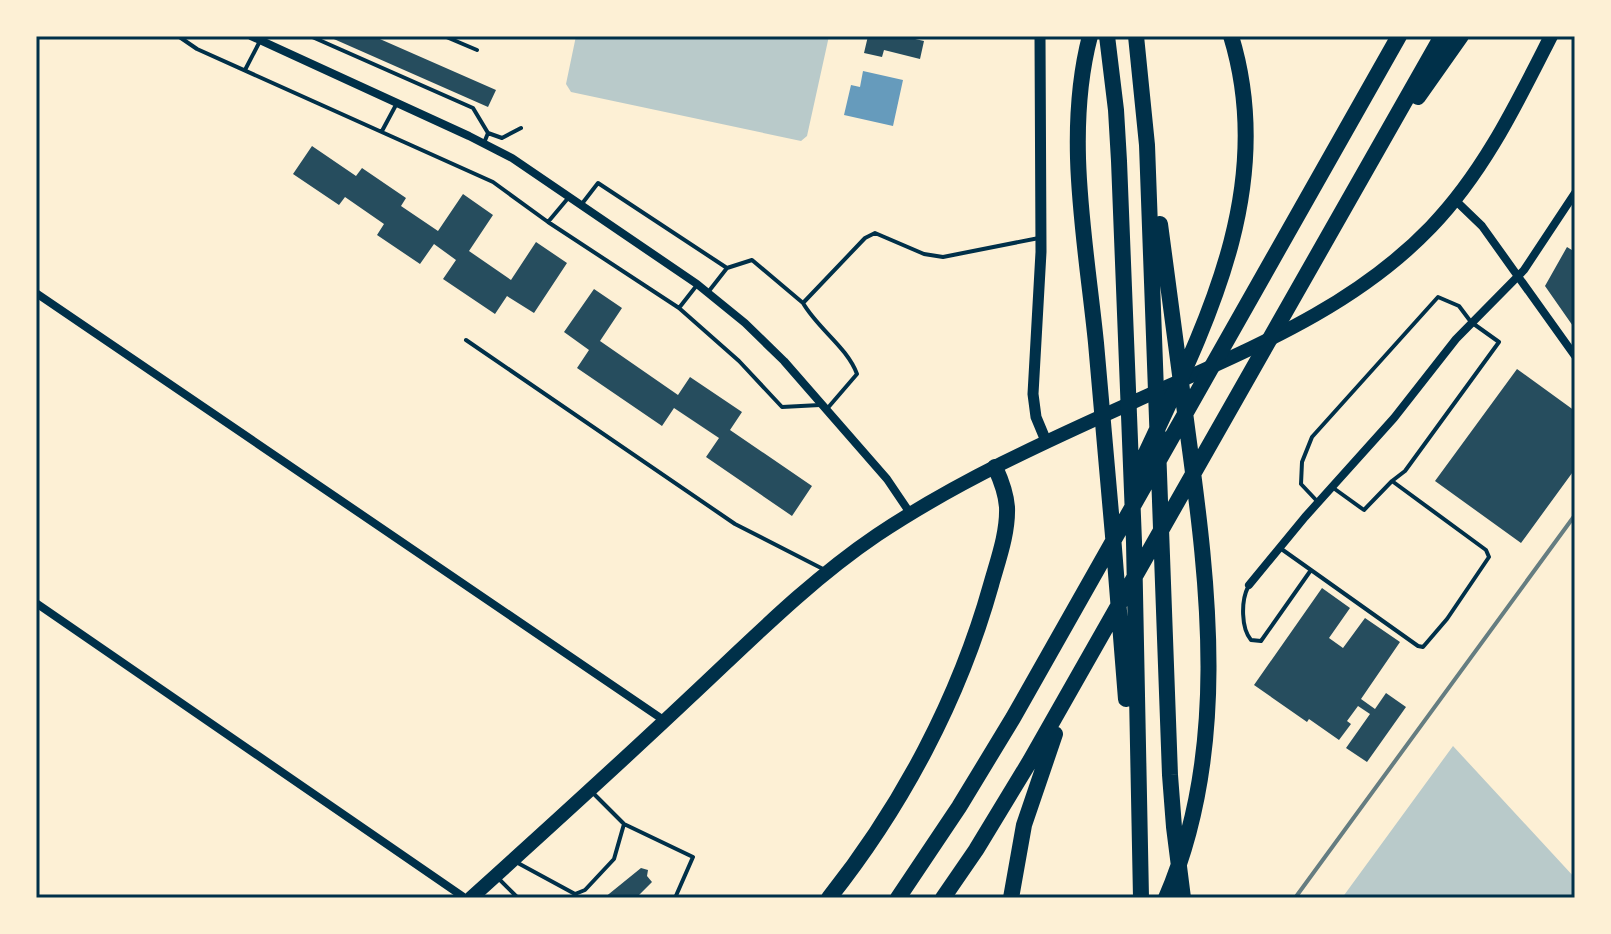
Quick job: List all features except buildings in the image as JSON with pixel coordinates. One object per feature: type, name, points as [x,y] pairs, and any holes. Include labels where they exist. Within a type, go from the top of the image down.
[{"type":"highway","points":[[1090,36],[1081,83],[1080,188],[1111,499],[1140,866]]},
{"type":"highway","points":[[1107,36],[1117,123],[1134,542],[1141,898]]},
{"type":"highway","points":[[1136,36],[1202,542],[1208,679],[1202,760],[1188,833],[1166,898]]},
{"type":"highway","points":[[1080,599],[1195,345],[1219,284],[1239,215],[1247,158],[1244,89],[1231,36]]},
{"type":"highway","points":[[898,898],[973,785],[1399,36]]},
{"type":"highway","points":[[943,898],[997,817],[1442,36]]},
{"type":"highway","points":[[1366,170],[1461,36]]},
{"type":"highway","points":[[1145,117],[1172,801],[1183,898]]},
{"type":"highway","points":[[829,898],[873,838],[915,769],[968,655],[990,590],[1006,523],[1006,497],[995,467]]},
{"type":"highway","points":[[1011,898],[1015,861],[1027,814],[1078,677]]},
{"type":"main road","points":[[468,898],[496,876],[828,572],[910,513],[1046,441],[1275,338],[1347,297],[1411,247],[1455,200],[1504,126],[1551,36]]},
{"type":"street","points":[[1040,36],[1041,238],[1033,394],[1036,417],[1046,441]]},
{"type":"street","points":[[255,38],[512,158],[697,284],[765,342],[887,479],[910,513]]},
{"type":"street","points":[[1249,585],[1385,428],[1471,322],[1541,249],[1575,193]]},
{"type":"street","points":[[1455,200],[1482,226],[1575,356]]},
{"type":"street","points":[[36,293],[665,721]]},
{"type":"street","points":[[36,603],[468,898]]},
{"type":"lane","points":[[178,36],[197,49],[493,182],[679,308],[739,361],[782,407],[824,407],[857,374],[853,364],[813,320],[803,303],[752,260],[727,268],[708,293]]},
{"type":"lane","points":[[270,46],[274,36]]},
{"type":"lane","points":[[310,36],[469,106],[477,112],[481,125],[488,133],[502,138],[521,128]]},
{"type":"lane","points":[[444,36],[477,50]]},
{"type":"lane","points":[[245,70],[255,38]]},
{"type":"lane","points":[[382,131],[397,103]]},
{"type":"lane","points":[[484,143],[488,133]]},
{"type":"lane","points":[[581,205],[598,183],[727,268]]},
{"type":"lane","points":[[548,222],[569,197]]},
{"type":"lane","points":[[803,303],[865,238],[875,233],[924,254],[943,257],[1041,238]]},
{"type":"lane","points":[[679,308],[697,284]]},
{"type":"lane","points":[[1318,502],[1301,484],[1302,462],[1312,437],[1438,297],[1459,306],[1471,322],[1499,342],[1405,471],[1364,510],[1332,487]]},
{"type":"lane","points":[[466,340],[735,524],[828,572]]},
{"type":"lane","points":[[1279,547],[1423,647],[1429,643],[1489,557],[1486,550],[1392,481]]},
{"type":"lane","points":[[1249,585],[1244,594],[1245,632],[1251,640],[1261,641],[1311,570]]},
{"type":"lane","points":[[590,789],[624,824],[693,857],[675,898]]},
{"type":"lane","points":[[513,860],[575,894],[585,890],[614,859],[624,824]]},
{"type":"lane","points":[[496,876],[518,898]]},
{"type":"shaded area","points":[[576,36],[829,36],[807,136],[801,141],[571,92],[566,84]]},
{"type":"shaded area","points":[[1453,746],[1575,878],[1575,898],[1342,898]]},
{"type":"water","points":[[863,71],[903,80],[893,126],[844,115],[851,85],[860,87]]},
{"type":"railway","points":[[1295,898],[1575,515]]}]
